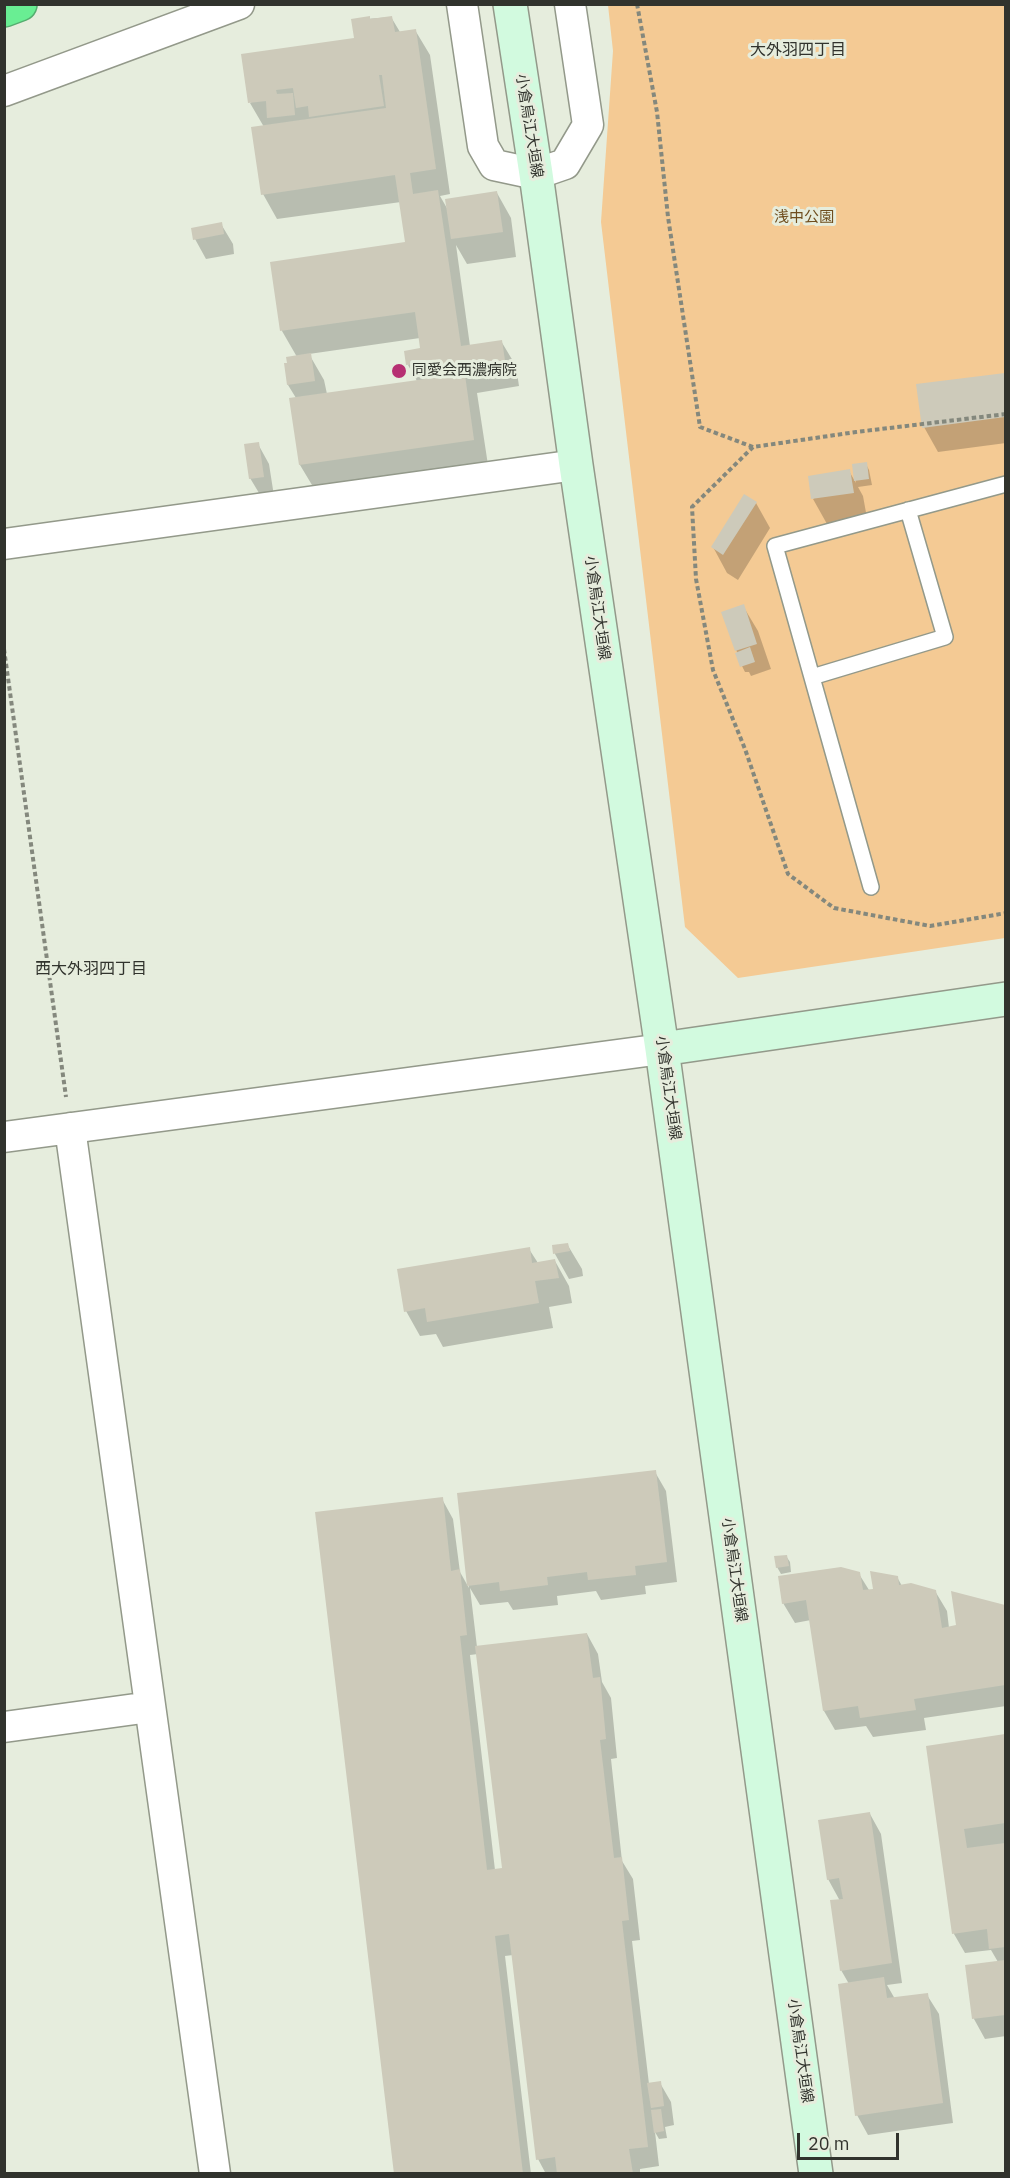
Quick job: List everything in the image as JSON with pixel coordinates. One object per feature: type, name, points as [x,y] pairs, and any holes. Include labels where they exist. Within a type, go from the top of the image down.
[{"type":"highway","points":[[4,10],[20,4]]},
{"type":"main road","name":"小倉烏江大垣線","points":[[510,4],[662,1049],[816,2174]]},
{"type":"main road","points":[[662,1049],[772,1031],[1005,999]]},
{"type":"street","points":[[4,91],[239,4]]},
{"type":"street","points":[[462,4],[483,146],[494,165],[536,174],[565,164],[588,125],[570,4]]},
{"type":"street","points":[[4,544],[576,465]]},
{"type":"street","points":[[4,1137],[662,1049]]},
{"type":"street","points":[[70,1128],[215,2174]]},
{"type":"street","points":[[4,1727],[150,1707]]},
{"type":"lane","points":[[871,887],[774,546],[1005,484]]},
{"type":"lane","points":[[812,677],[945,637],[908,510]]},
{"type":"path","points":[[637,4],[657,112],[668,217],[700,427],[753,447]]},
{"type":"path","points":[[4,648],[70,1128]]},
{"type":"green space","name":"浅中公園","points":[[608,5],[1005,5],[1005,938],[738,978],[685,927],[601,222],[613,51]]},
{"type":"building","points":[[370,16],[370,19],[392,16],[395,32],[416,29],[436,169],[410,173],[413,194],[438,190],[461,346],[502,340],[505,361],[464,368],[474,440],[299,465],[289,398],[425,379],[423,363],[406,365],[404,351],[420,348],[415,312],[280,331],[270,262],[405,242],[395,175],[261,195],[251,127],[386,108],[382,75],[379,75],[384,106],[309,117],[308,106],[296,108],[293,88],[276,90],[277,94],[293,93],[295,115],[267,118],[266,101],[248,103],[241,54],[354,38],[351,19]]},
{"type":"building","points":[[497,191],[503,232],[451,239],[445,199]]},
{"type":"building","points":[[222,222],[224,234],[193,240],[191,228]]},
{"type":"building","points":[[311,353],[315,381],[287,385],[284,363],[287,363],[286,357]]},
{"type":"building","points":[[1005,373],[1005,417],[922,428],[916,384]]},
{"type":"building","points":[[259,442],[264,477],[249,479],[244,444]]},
{"type":"building","points":[[867,462],[869,479],[854,481],[852,464]]},
{"type":"building","points":[[850,469],[854,493],[811,499],[808,476]]},
{"type":"building","points":[[744,494],[757,502],[723,555],[711,547]]},
{"type":"building","points":[[744,604],[757,644],[735,651],[721,612]]},
{"type":"building","points":[[750,647],[755,662],[740,667],[735,653]]},
{"type":"building","points":[[568,1243],[570,1251],[553,1254],[552,1245]]},
{"type":"building","points":[[530,1247],[532,1263],[555,1259],[559,1278],[535,1281],[539,1303],[427,1322],[425,1308],[404,1312],[397,1269]]},
{"type":"building","points":[[656,1470],[667,1562],[635,1566],[636,1575],[588,1580],[587,1572],[547,1577],[548,1585],[500,1591],[499,1582],[467,1586],[457,1493]]},
{"type":"building","points":[[443,1497],[451,1571],[460,1569],[467,1635],[460,1636],[487,1870],[502,1868],[475,1646],[587,1633],[593,1678],[600,1677],[606,1739],[600,1740],[614,1858],[622,1857],[629,1920],[622,1921],[648,2147],[629,2149],[633,2174],[557,2174],[555,2157],[536,2160],[509,1934],[495,1936],[523,2174],[394,2174],[315,1512]]},
{"type":"building","points":[[787,1555],[789,1566],[776,1568],[774,1556]]},
{"type":"building","points":[[841,1567],[860,1572],[863,1590],[873,1589],[870,1571],[898,1576],[899,1585],[911,1583],[936,1590],[942,1628],[956,1625],[951,1591],[1005,1605],[1005,1685],[914,1699],[916,1710],[860,1718],[858,1706],[823,1711],[806,1600],[782,1604],[778,1576]]},
{"type":"building","points":[[1005,1734],[1005,1823],[964,1829],[967,1848],[1005,1843],[1005,1947],[989,1949],[987,1929],[952,1934],[926,1746]]},
{"type":"building","points":[[870,1812],[892,1963],[840,1971],[830,1900],[843,1899],[839,1878],[827,1880],[818,1820]]},
{"type":"building","points":[[1005,1960],[1005,2015],[972,2019],[965,1965]]},
{"type":"building","points":[[884,1977],[887,1998],[928,1993],[943,2103],[855,2116],[838,1984]]},
{"type":"building","points":[[661,2081],[664,2106],[651,2108],[647,2083]]},
{"type":"building","points":[[661,2109],[664,2131],[654,2133],[651,2110]]},
{"type":"place","name":"同愛会西濃病院","points":[[399,371]]},
{"type":"district","name":"大外羽四丁目","points":[[798,50]]},
{"type":"district","name":"西大外羽四丁目","points":[[91,969]]}]
